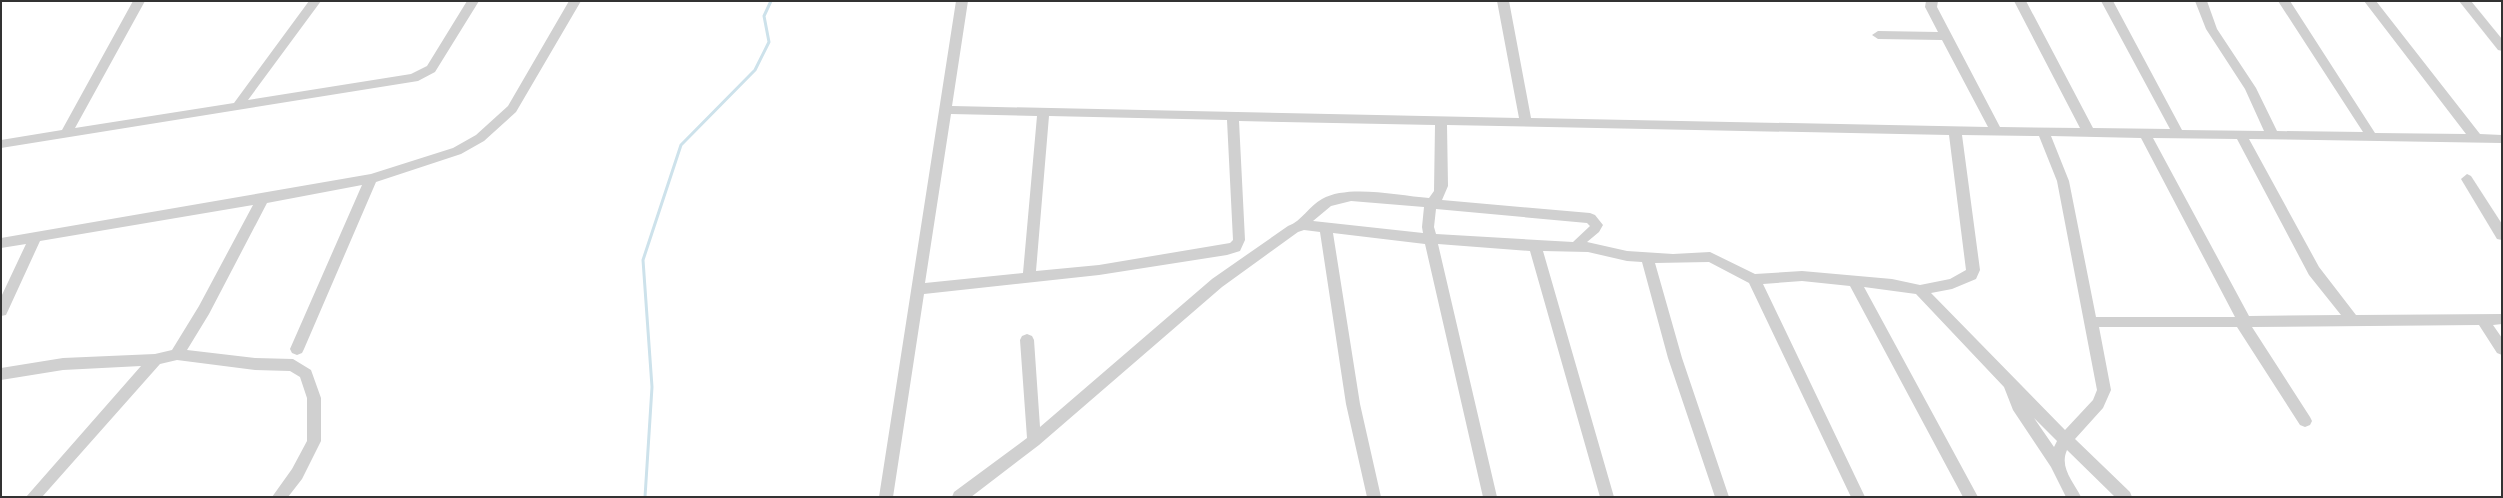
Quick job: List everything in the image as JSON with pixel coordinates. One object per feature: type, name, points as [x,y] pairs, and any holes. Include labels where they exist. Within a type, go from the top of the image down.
[{"type":"street","points":[[66,133],[125,22],[139,1]]},
{"type":"street","points":[[239,104],[315,1]]},
{"type":"street","points":[[1,144],[239,104],[414,78],[431,69],[473,1]]},
{"type":"street","points":[[1,243],[263,199],[371,179],[457,151],[480,138],[512,110],[575,1]]},
{"type":"street","points":[[886,497],[947,110],[962,1]]},
{"type":"street","points":[[1503,1],[1526,122]]},
{"type":"street","points":[[1932,1],[1931,7],[1996,131]]},
{"type":"street","points":[[2020,1],[2089,133]]},
{"type":"street","points":[[2107,1],[2179,135]]},
{"type":"street","points":[[2200,1],[2212,29],[2250,88],[2273,136]]},
{"type":"street","points":[[2284,1],[2372,137]]},
{"type":"street","points":[[2370,1],[2477,139]]},
{"type":"street","points":[[2465,1],[2502,46]]},
{"type":"street","points":[[1878,35],[1947,36]]},
{"type":"street","points":[[947,110],[1955,131],[2502,139]]},
{"type":"street","points":[[1029,278],[1043,112]]},
{"type":"street","points":[[919,289],[1107,269],[1227,250],[1235,247],[1239,240],[1233,116]]},
{"type":"street","points":[[1441,120],[1442,186],[1441,194],[1433,202],[1428,227],[1432,238],[1490,497]]},
{"type":"street","points":[[1300,226],[1311,226],[1326,230],[1535,246],[1588,247],[1627,256],[1673,259],[1710,257],[1754,279],[1802,276],[1892,284],[1920,290],[1952,284],[1971,275],[1973,270],[1955,131]]},
{"type":"street","points":[[2043,132],[2063,181],[2092,322],[2104,390],[2098,405],[2066,439],[2058,465],[2059,472],[2074,497]]},
{"type":"street","points":[[2145,134],[2243,322],[2305,421]]},
{"type":"street","points":[[2242,136],[2314,271],[2353,321]]},
{"type":"street","points":[[297,349],[371,179]]},
{"type":"street","points":[[2467,179],[2502,235]]},
{"type":"street","points":[[959,497],[1034,441],[1217,283],[1300,226],[1318,207],[1329,200],[1341,196],[1433,202],[1590,218],[1597,225],[1595,230],[1581,238],[1577,247]]},
{"type":"street","points":[[177,354],[204,310],[263,199]]},
{"type":"street","points":[[1326,230],[1353,404],[1374,497]]},
{"type":"street","points":[[1,311],[36,237]]},
{"type":"street","points":[[1535,246],[1607,497]]},
{"type":"street","points":[[1647,257],[1675,358],[1722,497]]},
{"type":"street","points":[[1754,279],[1858,497]]},
{"type":"street","points":[[1854,280],[1971,497]]},
{"type":"street","points":[[1920,290],[2007,381],[2125,497]]},
{"type":"street","points":[[2092,322],[2502,319]]},
{"type":"street","points":[[2483,320],[2502,349]]},
{"type":"street","points":[[1027,340],[1034,441]]},
{"type":"street","points":[[1,374],[63,364],[155,360],[177,354],[255,364],[293,366],[306,374],[314,398],[314,441],[297,474],[279,497]]},
{"type":"street","points":[[33,497],[155,360]]},
{"type":"street","points":[[2007,381],[2018,406],[2058,465]]},
{"type":"waterway","points":[[645,497],[652,387],[643,260],[681,145],[755,70],[769,42],[764,16],[771,1]]}]
